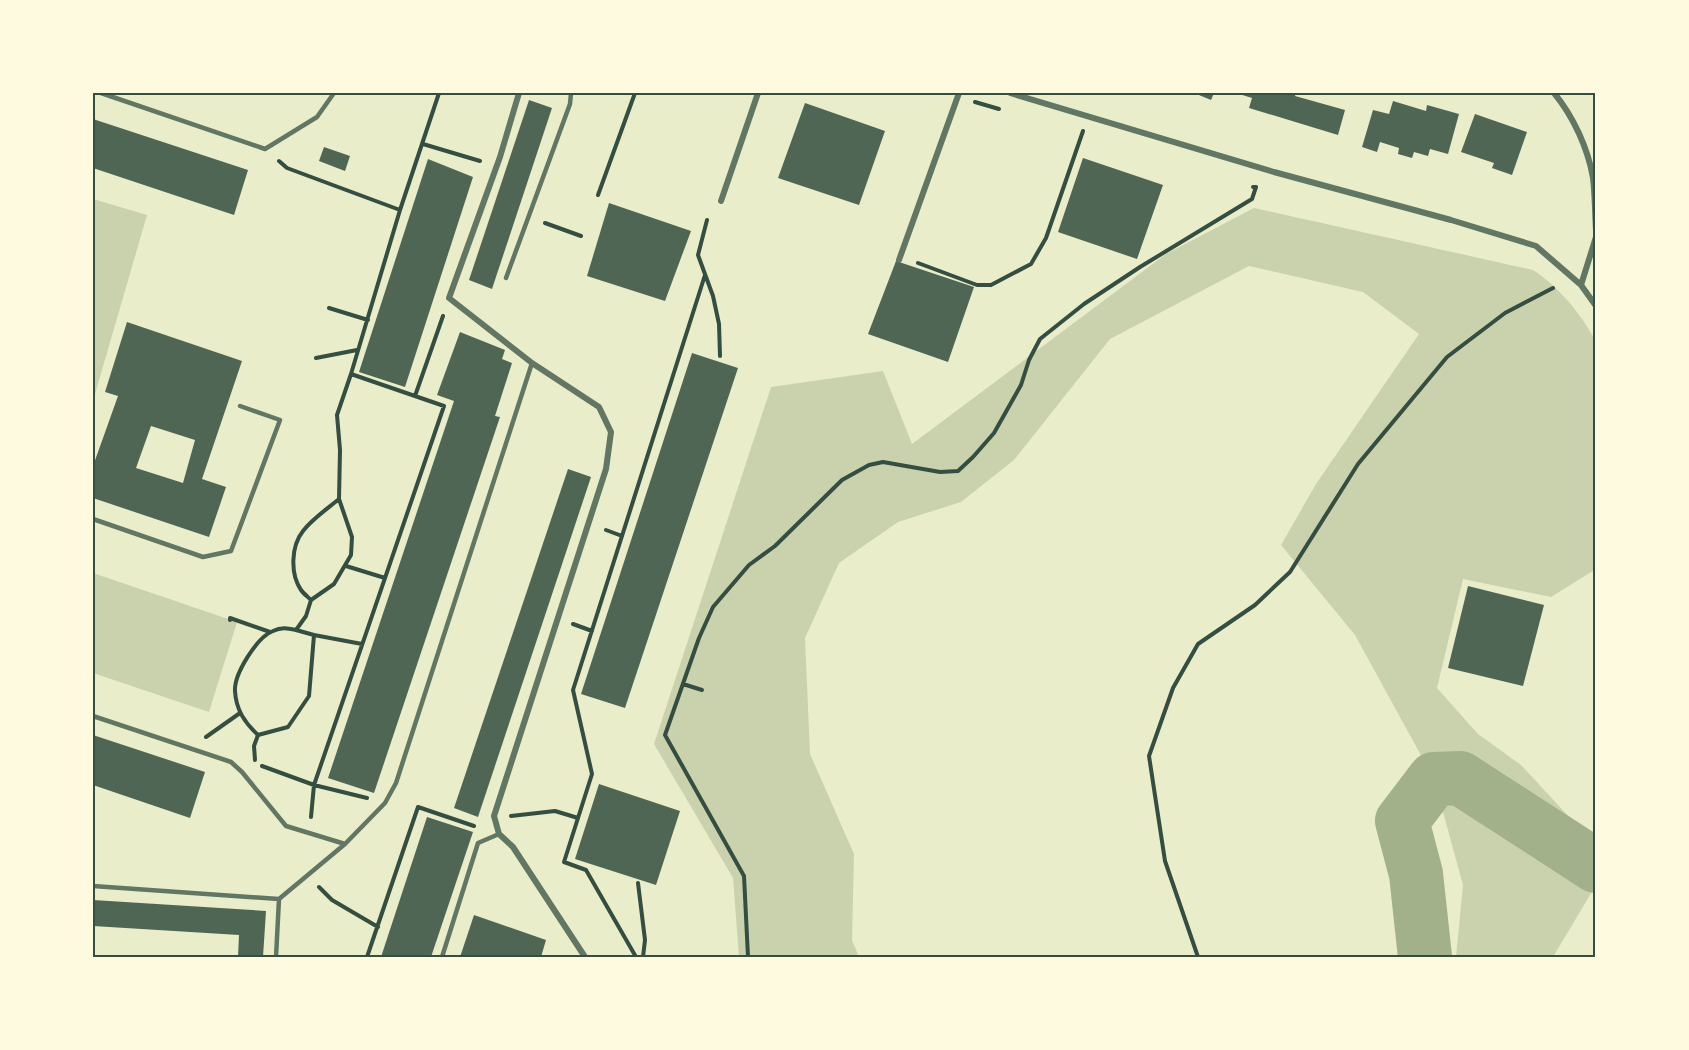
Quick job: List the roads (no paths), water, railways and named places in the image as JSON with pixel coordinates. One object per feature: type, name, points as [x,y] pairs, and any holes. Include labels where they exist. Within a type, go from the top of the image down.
[{"type":"street","points":[[519,93],[497,166],[448,298],[532,363],[599,407],[611,432],[606,469],[494,816],[500,834],[513,848],[585,957]]},
{"type":"street","points":[[721,201],[758,93]]},
{"type":"street","points":[[1010,93],[1274,172],[1451,220],[1536,246],[1581,285],[1596,306]]},
{"type":"street","points":[[1554,93],[1565,107],[1586,153],[1593,178],[1596,230]]},
{"type":"street","points":[[899,258],[959,95]]},
{"type":"street","points":[[1581,285],[1596,237]]},
{"type":"lane","points":[[101,93],[265,149],[317,117],[334,93]]},
{"type":"lane","points":[[506,278],[570,104],[571,93]]},
{"type":"lane","points":[[93,885],[279,899],[345,844],[385,803],[396,783],[532,363]]},
{"type":"lane","points":[[93,519],[203,557],[231,551],[280,420],[240,406]]},
{"type":"lane","points":[[93,716],[231,762],[242,772],[286,826],[345,844]]},
{"type":"lane","points":[[442,957],[478,843],[500,834]]},
{"type":"lane","points":[[276,957],[279,899]]},
{"type":"waterway","points":[[1425,957],[1416,874],[1402,821],[1434,779],[1460,778],[1596,866]]}]
